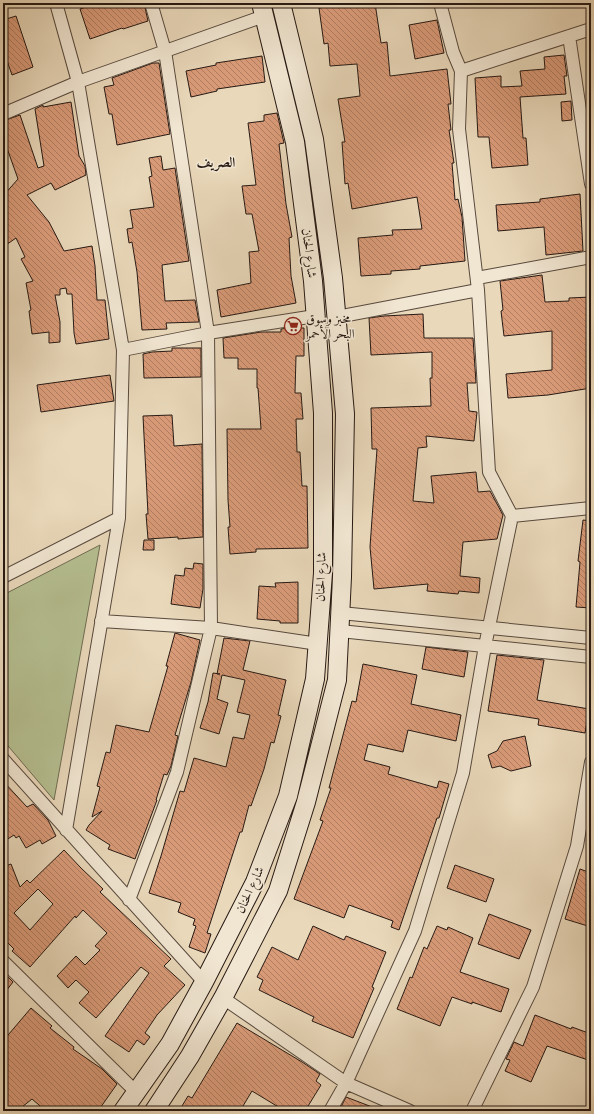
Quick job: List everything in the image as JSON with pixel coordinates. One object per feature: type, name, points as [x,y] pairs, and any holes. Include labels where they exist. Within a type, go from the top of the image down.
[{"type":"main road","name":"شارع الحنان","points":[[154,1111],[190,1056],[223,998],[278,891],[306,802],[337,680],[341,613],[345,414],[333,278],[314,139],[281,3]]},
{"type":"main road","name":"شارع الحنان","points":[[123,1111],[170,1044],[204,982],[255,882],[288,796],[315,679],[323,573],[323,413],[313,281],[295,142],[262,10]]},
{"type":"street","points":[[56,3],[78,82],[123,350],[119,518],[66,830]]},
{"type":"street","points":[[129,900],[177,772],[210,628],[208,333],[165,51],[151,3]]},
{"type":"street","points":[[330,1111],[346,1083],[414,931],[463,773],[485,646],[512,516],[489,472],[477,284],[460,128],[461,71],[453,52],[440,3]]},
{"type":"street","points":[[3,114],[78,82],[165,51],[262,10]]},
{"type":"street","points":[[461,71],[591,29]]},
{"type":"street","points":[[569,36],[591,184]]},
{"type":"street","points":[[336,318],[591,256]]},
{"type":"street","points":[[123,350],[208,333],[315,316]]},
{"type":"street","points":[[512,516],[591,508]]},
{"type":"street","points":[[3,578],[119,518]]},
{"type":"street","points":[[341,613],[591,638]]},
{"type":"street","points":[[102,621],[210,628],[318,644]]},
{"type":"street","points":[[340,632],[591,657]]},
{"type":"street","points":[[3,760],[204,982]]},
{"type":"street","points":[[472,1111],[533,987],[577,846],[591,762]]},
{"type":"street","points":[[3,960],[136,1092]]},
{"type":"street","points":[[223,998],[346,1083],[410,1111]]},
{"type":"green space","points":[[100,545],[54,800],[3,740],[3,595]]},
{"type":"building","points":[[99,3],[144,3],[148,21],[90,39],[80,9]]},
{"type":"building","points":[[355,3],[375,3],[381,43],[387,42],[390,76],[447,69],[451,104],[448,104],[451,130],[449,130],[454,163],[452,163],[455,200],[458,199],[462,217],[465,261],[420,266],[420,269],[391,271],[391,274],[361,276],[358,238],[393,235],[392,230],[422,229],[417,197],[352,209],[348,183],[345,184],[342,142],[345,142],[338,99],[360,96],[357,64],[330,66],[328,43],[324,44],[319,8]]},
{"type":"building","points":[[16,16],[33,67],[12,75],[5,55],[3,56],[3,20]]},
{"type":"building","points":[[437,20],[444,53],[415,59],[409,25]]},
{"type":"building","points":[[564,55],[567,76],[564,76],[566,94],[520,97],[523,138],[526,138],[528,165],[492,168],[489,137],[478,137],[475,78],[501,76],[501,87],[522,86],[520,71],[545,69],[544,57]]},
{"type":"building","points":[[262,56],[265,82],[217,89],[217,91],[191,97],[186,71],[216,65],[216,63]]},
{"type":"building","points":[[153,63],[159,63],[170,134],[117,145],[112,114],[109,114],[104,87],[114,85],[112,78]]},
{"type":"building","points":[[571,101],[572,120],[562,121],[561,102]]},
{"type":"building","points":[[71,102],[79,156],[85,166],[86,175],[55,190],[51,183],[27,195],[49,222],[64,251],[92,246],[97,300],[105,300],[109,339],[76,344],[72,294],[67,294],[66,288],[60,289],[60,295],[55,295],[60,322],[60,342],[49,343],[49,332],[32,334],[29,311],[31,310],[26,283],[33,281],[21,259],[25,257],[16,238],[3,247],[3,196],[18,179],[3,137],[3,121],[20,115],[38,168],[44,166],[35,109],[43,105],[43,107]]},
{"type":"building","points":[[277,113],[284,143],[279,144],[286,204],[292,237],[289,238],[291,276],[296,303],[221,317],[217,290],[251,283],[249,252],[259,251],[252,214],[246,214],[242,186],[256,185],[248,123],[264,121],[264,115]]},
{"type":"building","points":[[161,156],[163,170],[175,168],[189,261],[162,265],[165,301],[195,300],[199,322],[166,323],[167,329],[142,330],[137,272],[132,242],[129,243],[127,229],[133,228],[130,210],[154,207],[149,177],[152,176],[149,158]]},
{"type":"building","points":[[580,194],[583,251],[546,255],[544,227],[498,231],[496,205],[540,202],[540,199]]},
{"type":"building","points":[[542,275],[545,302],[569,301],[569,298],[591,297],[591,388],[548,395],[508,398],[506,374],[552,370],[552,331],[504,336],[500,281]]},
{"type":"building","points":[[423,314],[424,338],[473,338],[476,383],[467,383],[469,411],[477,412],[474,441],[426,436],[427,447],[418,448],[413,501],[434,503],[431,476],[476,472],[478,492],[490,491],[503,515],[497,539],[463,542],[460,576],[480,578],[479,593],[459,591],[458,594],[427,591],[428,584],[374,589],[370,547],[377,449],[372,449],[371,408],[431,406],[430,378],[432,378],[432,352],[371,355],[369,318]]},
{"type":"building","points":[[304,328],[304,356],[296,356],[295,393],[301,393],[303,419],[296,419],[297,452],[300,452],[302,486],[307,486],[308,548],[256,549],[256,552],[230,554],[228,527],[230,527],[227,429],[261,429],[257,388],[257,369],[238,369],[238,358],[224,358],[223,338],[261,332],[281,332],[281,329]]},
{"type":"building","points":[[172,348],[201,348],[201,377],[144,378],[143,354],[172,351]]},
{"type":"building","points":[[110,375],[114,401],[41,412],[37,385]]},
{"type":"building","points":[[172,415],[174,446],[202,444],[203,537],[148,539],[143,416]]},
{"type":"building","points":[[583,520],[591,521],[591,608],[576,607],[580,562],[578,561]]},
{"type":"building","points":[[144,540],[154,540],[154,550],[143,550]]},
{"type":"building","points":[[194,563],[203,564],[203,589],[200,608],[171,604],[175,575],[184,576],[185,568],[193,569]]},
{"type":"building","points":[[298,582],[298,623],[280,623],[280,621],[257,619],[259,586],[276,587],[275,583]]},
{"type":"building","points":[[175,633],[200,640],[191,682],[175,735],[178,736],[171,766],[167,775],[164,774],[157,800],[135,859],[108,849],[110,845],[86,830],[102,811],[92,817],[100,787],[97,786],[106,752],[110,753],[116,725],[149,732],[168,666],[166,666]]},
{"type":"building","points":[[224,638],[250,641],[243,670],[286,680],[278,715],[281,716],[274,743],[271,742],[264,769],[251,806],[249,805],[242,832],[240,832],[207,933],[211,934],[205,953],[189,947],[196,926],[193,925],[195,919],[178,912],[181,903],[149,893],[180,791],[184,792],[194,758],[226,767],[233,737],[244,739],[250,715],[237,712],[245,680],[222,675],[217,699],[228,703],[219,734],[200,728],[208,702],[213,673],[217,674]]},
{"type":"building","points":[[426,647],[468,652],[464,677],[422,669]]},
{"type":"building","points":[[497,655],[544,660],[537,700],[589,709],[585,733],[538,725],[539,719],[488,711]]},
{"type":"building","points":[[363,664],[417,675],[411,704],[461,715],[456,741],[408,730],[403,752],[368,744],[364,760],[390,767],[388,774],[437,788],[439,781],[449,784],[439,818],[437,818],[399,930],[391,927],[393,921],[349,905],[344,918],[294,899],[323,821],[320,820],[331,788],[329,788],[352,701],[356,702]]},
{"type":"building","points":[[525,736],[531,766],[511,771],[500,766],[492,768],[488,755],[497,751],[503,741]]},
{"type":"building","points":[[3,781],[27,807],[33,804],[48,820],[56,836],[42,844],[40,840],[26,848],[19,836],[16,838],[14,835],[3,842]]},
{"type":"building","points":[[64,850],[103,889],[100,892],[171,959],[164,966],[185,985],[157,1015],[145,1033],[150,1037],[144,1045],[137,1040],[129,1052],[105,1036],[149,973],[141,967],[96,1018],[79,1003],[89,992],[76,980],[68,988],[57,976],[76,956],[85,965],[100,950],[95,946],[107,933],[83,910],[76,918],[75,916],[30,967],[12,951],[14,949],[3,938],[3,867],[11,864],[20,887],[27,880],[30,883]],"holes":[[[38,889],[53,904],[30,930],[14,913]]]},
{"type":"building","points":[[455,865],[494,879],[486,902],[447,888]]},
{"type":"building","points":[[580,869],[591,873],[591,927],[565,919]]},
{"type":"building","points":[[489,914],[531,930],[519,959],[478,944]]},
{"type":"building","points":[[313,926],[344,940],[346,936],[386,952],[372,987],[374,988],[353,1038],[312,1021],[314,1017],[259,990],[263,980],[257,977],[272,947],[298,960]]},
{"type":"building","points":[[437,926],[447,930],[448,927],[473,938],[460,972],[509,989],[501,1012],[452,997],[440,1026],[397,1009],[410,977],[412,978],[424,947],[427,949]]},
{"type":"building","points":[[3,972],[13,982],[3,995]]},
{"type":"building","points":[[31,1008],[52,1026],[50,1028],[74,1047],[73,1049],[102,1069],[117,1084],[98,1111],[46,1111],[32,1099],[17,1111],[10,1111],[3,1102],[3,1041]]},
{"type":"building","points":[[535,1015],[571,1029],[572,1027],[591,1034],[591,1061],[547,1046],[531,1082],[505,1071],[510,1060],[506,1059],[514,1042],[523,1046]]},
{"type":"building","points":[[237,1023],[320,1074],[316,1081],[321,1085],[305,1111],[285,1111],[252,1091],[240,1111],[179,1111],[188,1096],[192,1098]]},
{"type":"building","points":[[346,1097],[380,1110],[380,1111],[339,1111]]},
{"type":"place","name":"مخبز وسوق البحر الأحمر","points":[[293,326]]},
{"type":"district","name":"الصريف","points":[[216,162]]}]
